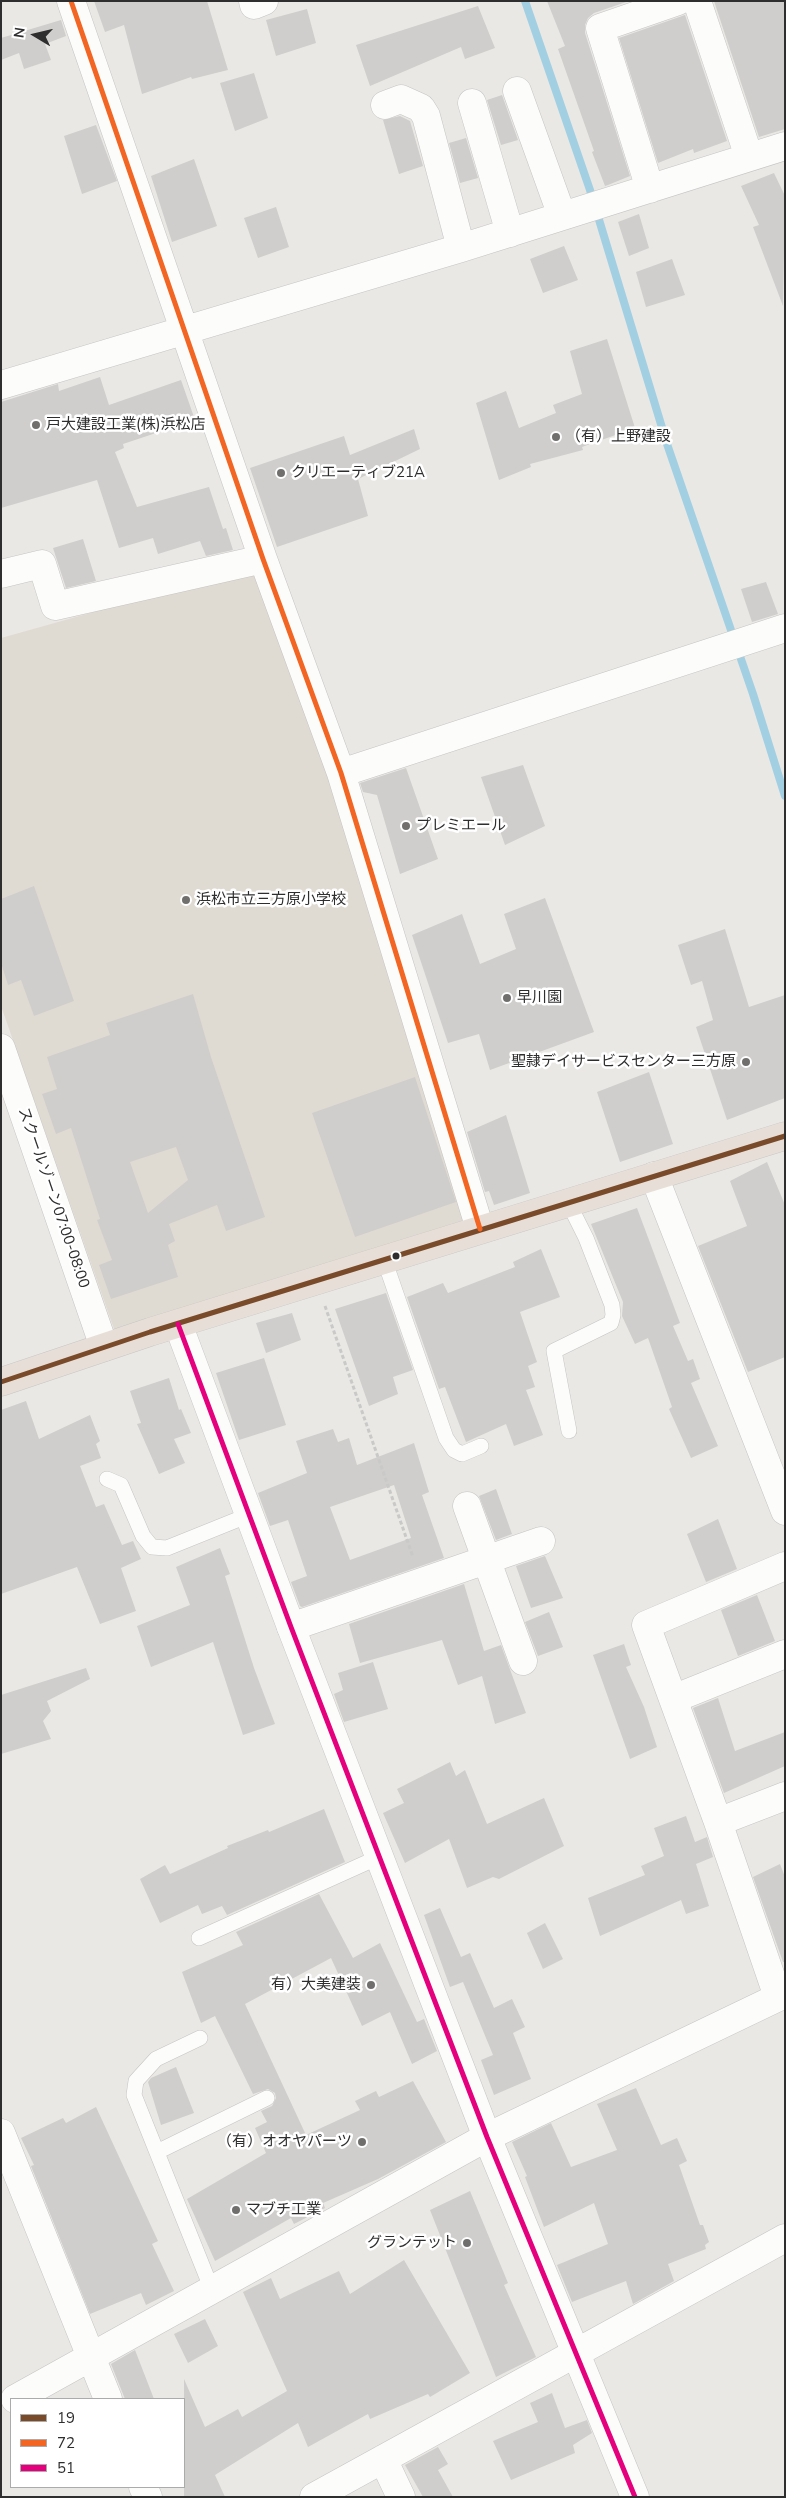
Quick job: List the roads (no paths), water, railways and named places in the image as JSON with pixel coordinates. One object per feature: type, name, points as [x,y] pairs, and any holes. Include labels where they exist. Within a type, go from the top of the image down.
[{"type":"highway","points":[[1,1382],[104,1347],[384,1259],[785,1136]]},
{"type":"street","points":[[72,1],[263,559],[341,772],[480,1229]]},
{"type":"street","points":[[253,1],[254,5],[264,1]]},
{"type":"street","points":[[650,189],[600,28],[678,1]]},
{"type":"street","points":[[697,1],[749,157]]},
{"type":"street","points":[[517,91],[562,216]]},
{"type":"street","points":[[385,105],[402,100],[421,108],[426,116],[461,248]]},
{"type":"street","points":[[472,103],[510,233]]},
{"type":"street","points":[[1,385],[461,248],[785,146]]},
{"type":"street","points":[[1,574],[42,564],[55,606],[263,559]]},
{"type":"street","points":[[341,772],[785,628]]},
{"type":"street","name":"スクールゾーン07:00-08:00","points":[[1,1048],[104,1347]]},
{"type":"street","points":[[654,1176],[785,1511]]},
{"type":"street","points":[[178,1324],[291,1627],[487,2137],[635,2497]]},
{"type":"street","points":[[467,1506],[524,1661]]},
{"type":"street","points":[[291,1627],[487,1562],[541,1541]]},
{"type":"street","points":[[17,2398],[487,2137],[782,1995],[646,1625],[785,1566]]},
{"type":"street","points":[[672,1699],[785,1654]]},
{"type":"street","points":[[718,1822],[785,1796]]},
{"type":"street","points":[[3,2140],[108,2398]]},
{"type":"street","points":[[314,2497],[576,2351],[785,2238]]},
{"type":"street","points":[[383,2458],[401,2497]]},
{"type":"lane","points":[[568,1202],[586,1238],[612,1305],[614,1315],[611,1323],[554,1351],[569,1431]]},
{"type":"lane","points":[[384,1259],[446,1438],[454,1450],[462,1454],[481,1446]]},
{"type":"lane","points":[[107,1479],[121,1485],[143,1536],[152,1547],[167,1548],[249,1515]]},
{"type":"lane","points":[[199,1938],[379,1857]]},
{"type":"lane","points":[[200,2038],[156,2059],[136,2081],[134,2096],[212,2290]]},
{"type":"lane","points":[[157,2152],[267,2098]]},
{"type":"waterway","points":[[525,1],[590,190],[667,444],[753,694],[785,796]]},
{"type":"place","name":"戸大建設工業(株)浜松店","points":[[36,425]]},
{"type":"place","name":"（有）上野建設","points":[[556,437]]},
{"type":"place","name":"クリエーティブ21A","points":[[281,473]]},
{"type":"place","name":"プレミエール","points":[[406,826]]},
{"type":"place","name":"浜松市立三方原小学校","points":[[186,900]]},
{"type":"place","name":"早川園","points":[[507,998]]},
{"type":"place","name":"聖隷デイサービスセンター三方原","points":[[746,1062]]},
{"type":"place","name":"有）大美建装","points":[[371,1985]]},
{"type":"place","name":"（有）オオヤパーツ","points":[[362,2142]]},
{"type":"place","name":"マブチ工業","points":[[236,2210]]},
{"type":"place","name":"グランテット","points":[[467,2243]]}]
